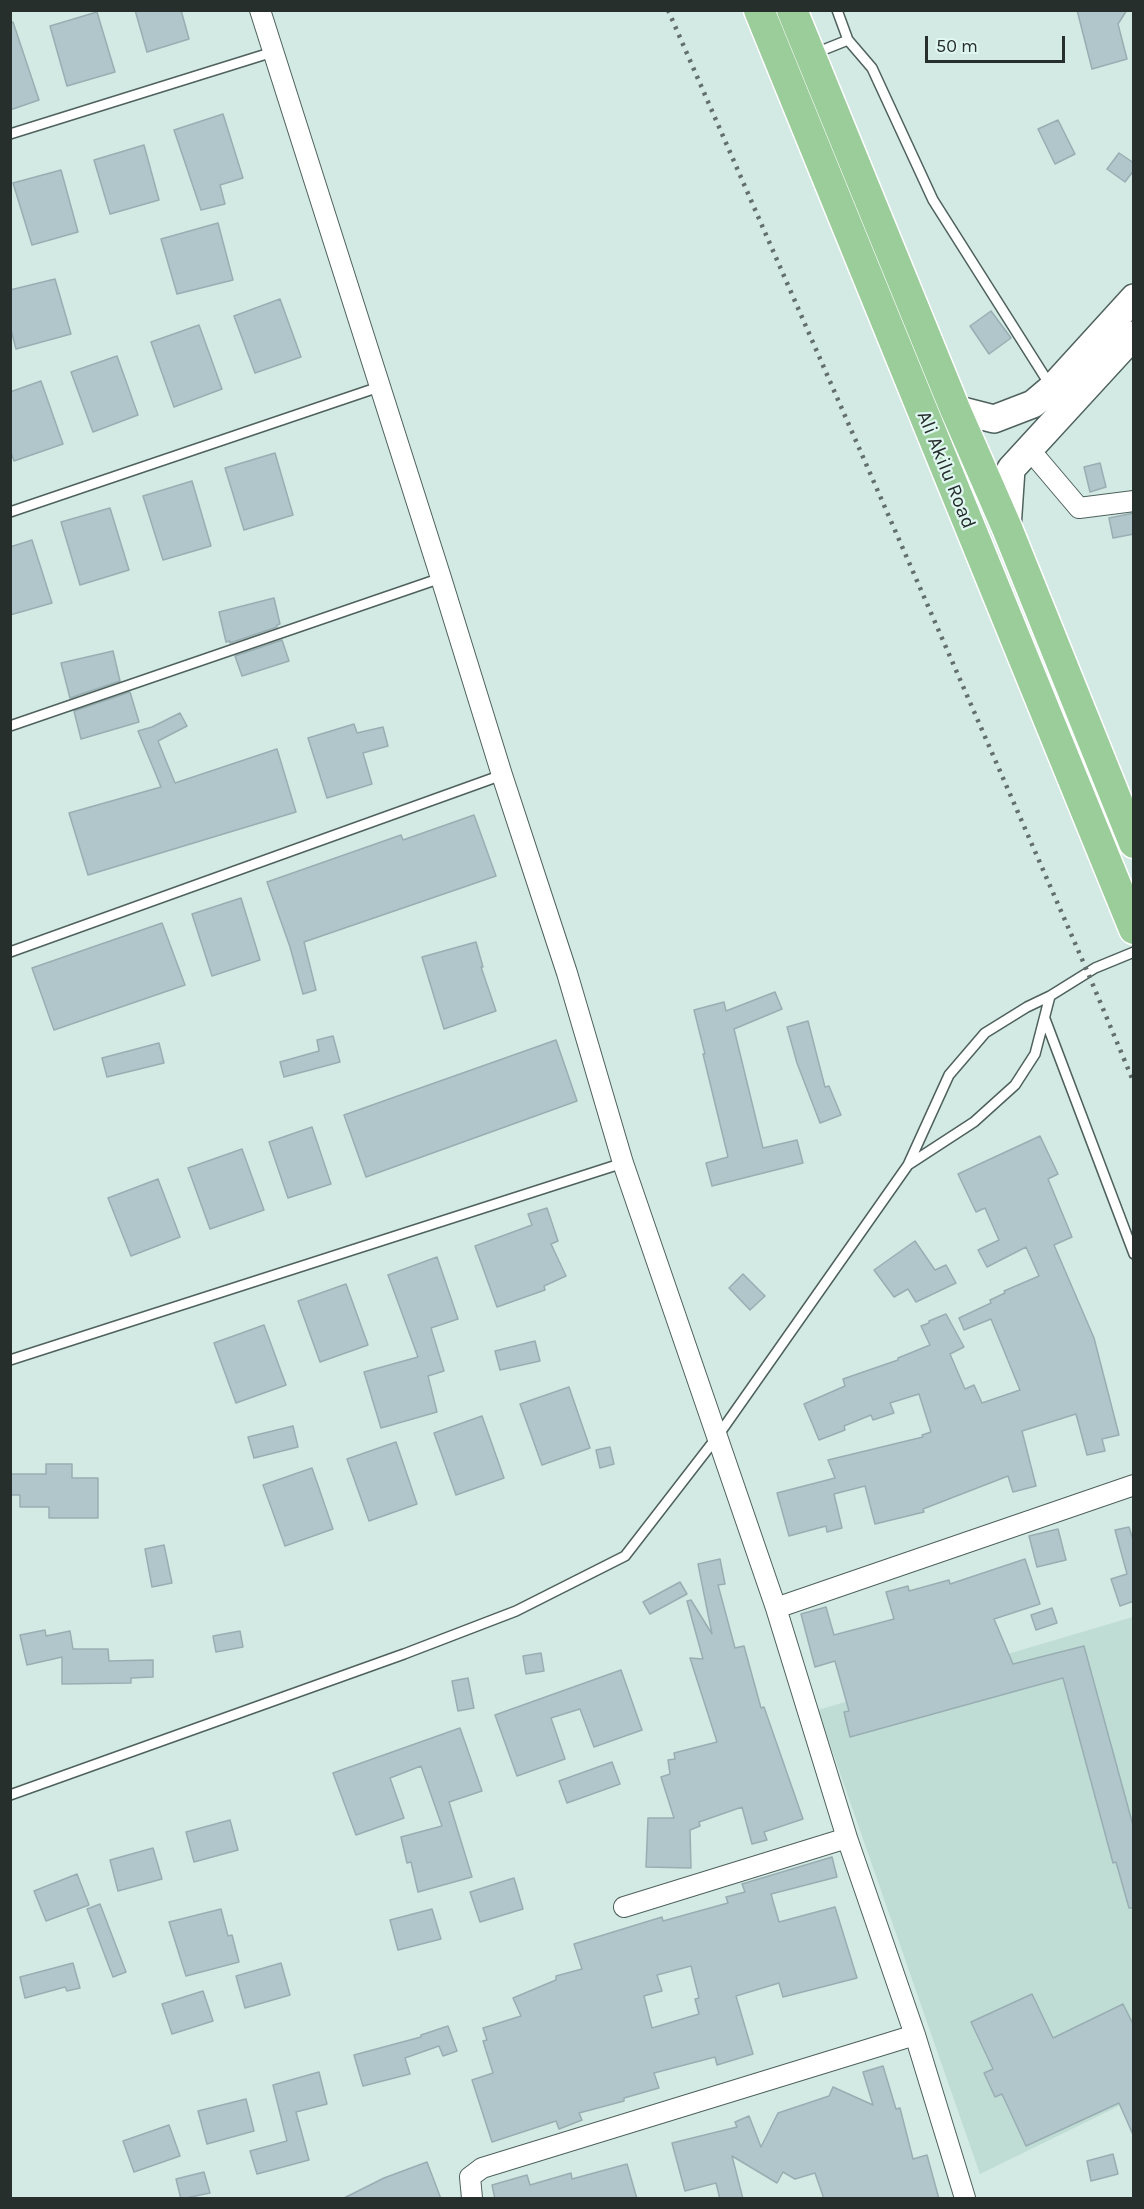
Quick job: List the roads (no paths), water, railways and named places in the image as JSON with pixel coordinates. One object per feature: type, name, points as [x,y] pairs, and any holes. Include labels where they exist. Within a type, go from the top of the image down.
[{"type":"main road","name":"Ali Akilu Road","points":[[759,10],[1134,929]]},
{"type":"main road","name":"Ali Akilu Road","points":[[792,10],[955,409],[1007,528],[1134,843]]},
{"type":"street","points":[[260,10],[567,973],[623,1163],[776,1608],[847,1838],[915,2035],[965,2199]]},
{"type":"street","points":[[955,409],[994,419],[1033,404],[1052,388],[1134,298]]},
{"type":"street","points":[[1007,528],[1011,469],[1134,335]]},
{"type":"street","points":[[1029,449],[1079,508],[1134,501]]},
{"type":"street","points":[[776,1608],[1134,1485]]},
{"type":"street","points":[[624,1907],[847,1838]]},
{"type":"street","points":[[471,2199],[470,2177],[482,2168],[915,2035]]},
{"type":"lane","points":[[837,10],[848,40],[872,68],[933,200],[1052,388]]},
{"type":"lane","points":[[811,55],[848,40]]},
{"type":"lane","points":[[10,134],[273,52]]},
{"type":"lane","points":[[10,512],[379,387]]},
{"type":"lane","points":[[10,726],[441,578]]},
{"type":"lane","points":[[10,952],[502,775]]},
{"type":"lane","points":[[10,1795],[404,1654],[516,1611],[625,1556],[717,1437],[908,1165],[949,1075],[985,1033],[1095,968],[1134,952]]},
{"type":"lane","points":[[908,1165],[974,1122],[1015,1084],[1035,1054],[1050,996]]},
{"type":"lane","points":[[1045,1019],[1134,1254]]},
{"type":"lane","points":[[10,1360],[623,1163]]},
{"type":"railway","points":[[668,10],[1134,1083]]}]
